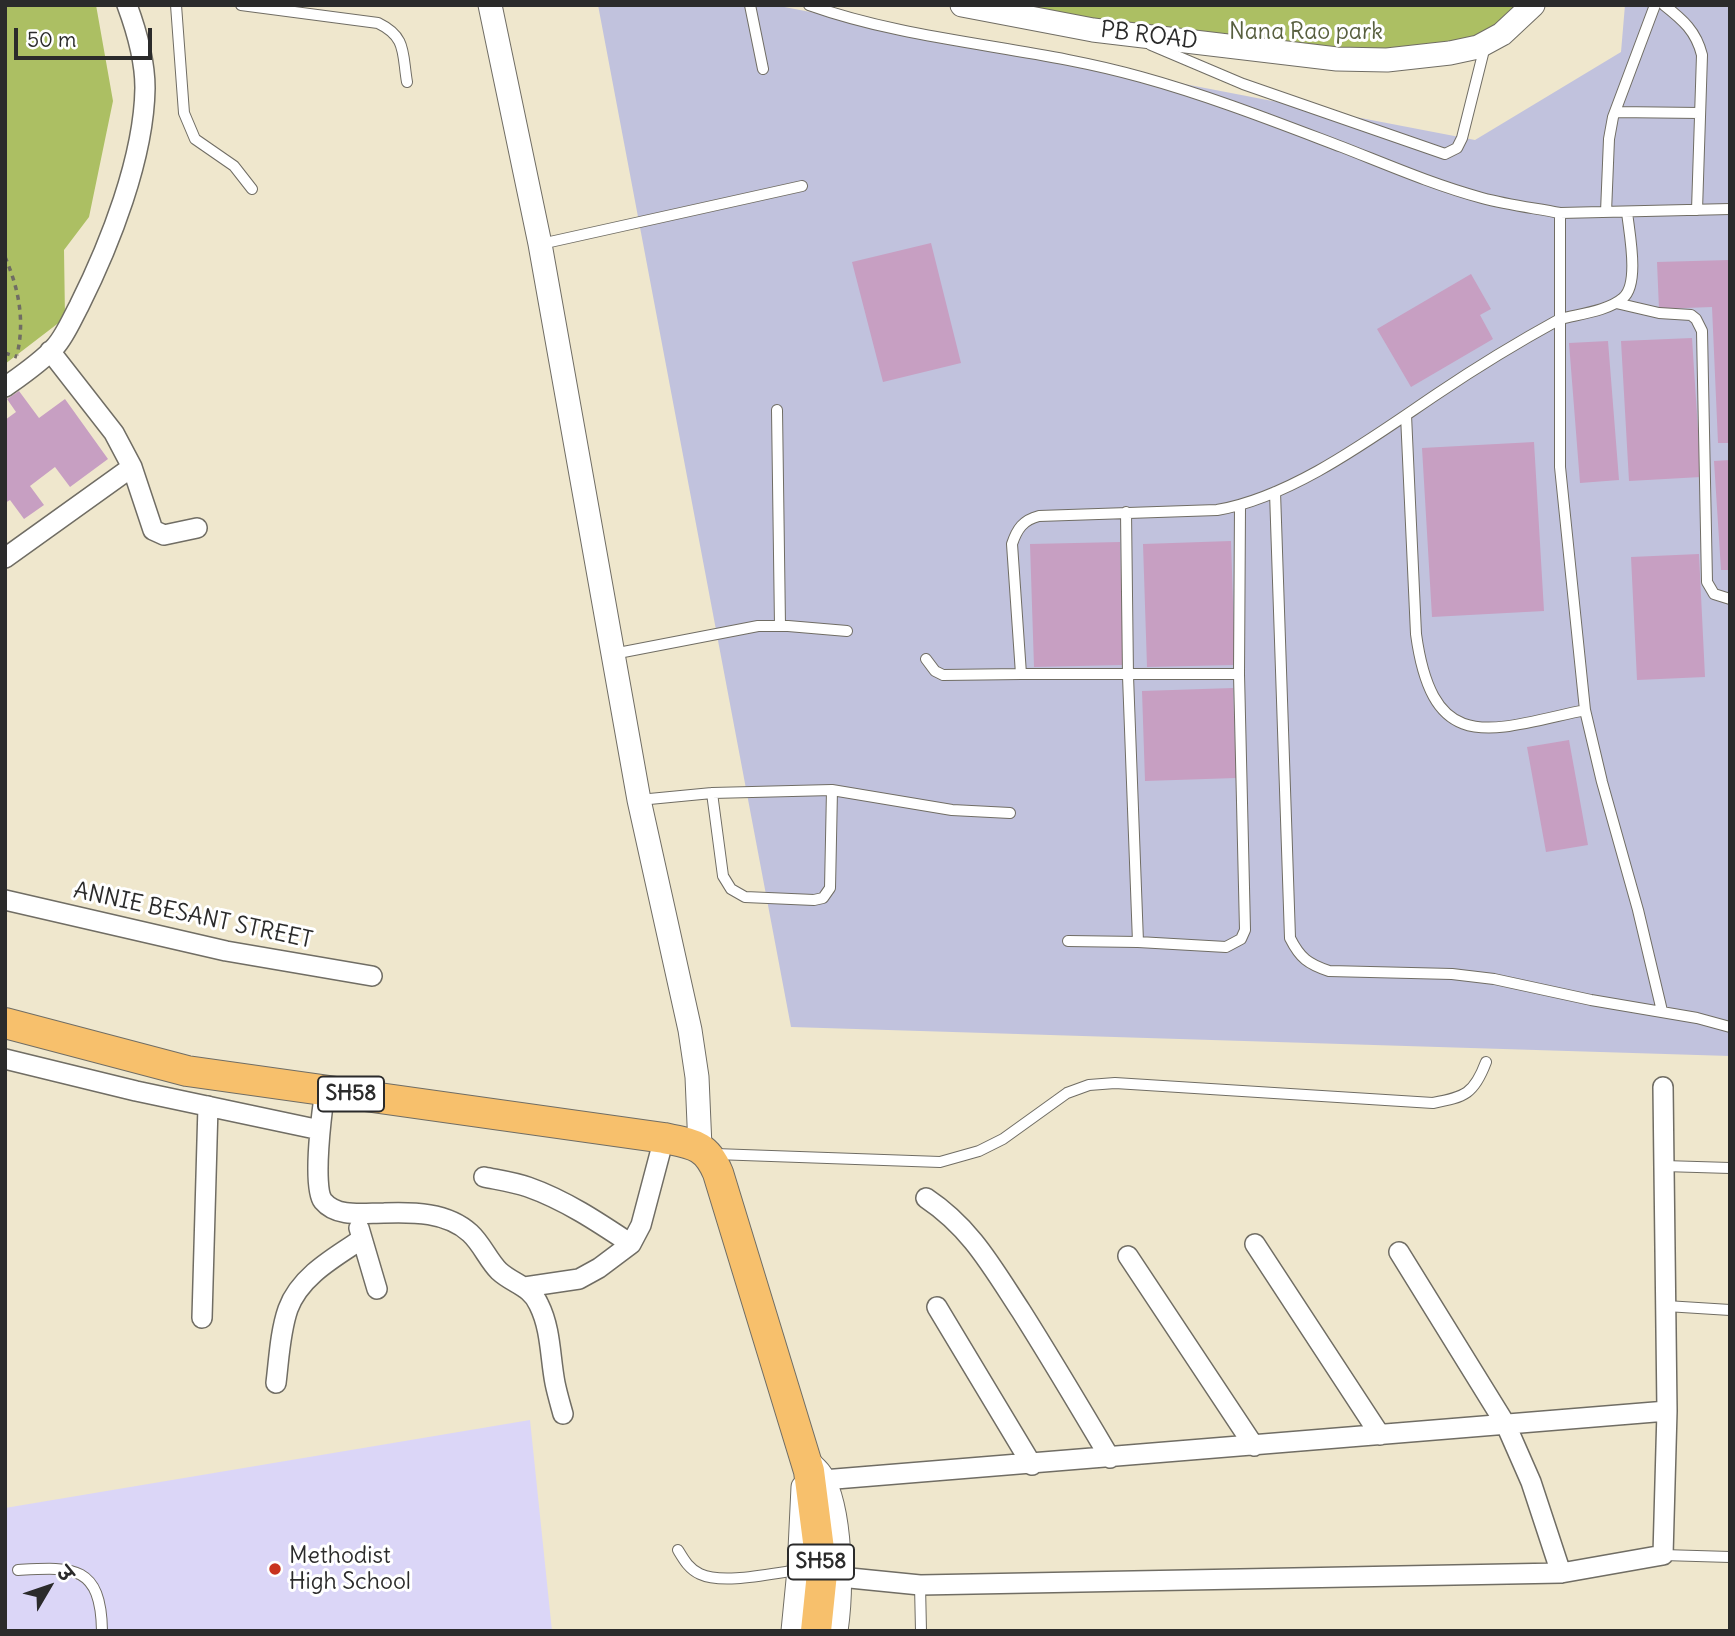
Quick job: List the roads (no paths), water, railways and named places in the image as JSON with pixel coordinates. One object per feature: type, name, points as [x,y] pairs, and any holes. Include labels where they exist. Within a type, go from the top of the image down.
[{"type":"main road","name":"SH58","points":[[5,1023],[187,1072],[664,1138],[704,1150],[718,1173],[726,1196],[814,1477],[822,1573],[816,1631]]},
{"type":"street","points":[[5,387],[38,363],[56,345],[69,325],[105,250],[134,162],[145,88],[144,60],[127,5]]},
{"type":"street","points":[[490,5],[540,244],[639,800],[690,1030],[704,1150]]},
{"type":"street","name":"PB ROAD","points":[[962,5],[1093,30],[1336,59],[1387,60],[1437,55],[1478,47],[1510,28],[1533,5]]},
{"type":"street","points":[[50,351],[114,433],[132,467],[153,530],[164,536],[197,528]]},
{"type":"street","points":[[5,558],[132,467]]},
{"type":"street","name":"ANNIE BESANT STREET","points":[[5,900],[214,948],[372,976]]},
{"type":"street","points":[[5,1059],[136,1091],[320,1130]]},
{"type":"street","points":[[840,1577],[920,1585],[1561,1573],[1663,1555],[1667,1411],[1663,1087]]},
{"type":"street","points":[[325,1090],[320,1130],[318,1190],[323,1200],[338,1211],[421,1213],[438,1216],[460,1225],[470,1233],[502,1273],[525,1287],[538,1303],[545,1321],[555,1384],[563,1414]]},
{"type":"street","points":[[202,1318],[208,1106]]},
{"type":"street","points":[[525,1287],[579,1279],[631,1244],[641,1225],[664,1138]]},
{"type":"street","points":[[484,1177],[527,1186],[552,1197],[581,1211],[631,1244]]},
{"type":"street","points":[[926,1198],[962,1226],[981,1250],[1054,1363],[1110,1458]]},
{"type":"street","points":[[355,1213],[377,1289]]},
{"type":"street","points":[[276,1384],[288,1308],[312,1275],[362,1239]]},
{"type":"street","points":[[1255,1244],[1380,1435]]},
{"type":"street","points":[[1399,1252],[1506,1425],[1531,1482],[1561,1573]]},
{"type":"street","points":[[1128,1256],[1254,1446]]},
{"type":"street","points":[[937,1307],[1032,1465]]},
{"type":"street","points":[[814,1477],[1032,1465],[1667,1411]]},
{"type":"street","points":[[793,1631],[799,1570],[800,1515],[814,1477]]},
{"type":"street","points":[[814,1477],[832,1502],[840,1577],[840,1607],[836,1631]]},
{"type":"lane","points":[[176,5],[184,113],[189,129],[195,139],[234,166],[252,189]]},
{"type":"lane","points":[[241,5],[378,23],[393,30],[400,40],[407,82]]},
{"type":"lane","points":[[750,5],[763,69]]},
{"type":"lane","points":[[809,5],[845,18],[1047,54],[1143,78],[1258,115],[1381,163],[1471,194],[1560,213],[1730,209]]},
{"type":"lane","points":[[1606,212],[1609,139],[1615,112],[1655,5]]},
{"type":"lane","points":[[1664,5],[1684,20],[1699,41],[1702,55],[1697,210]]},
{"type":"lane","points":[[1120,32],[1243,84],[1445,154],[1457,148],[1462,138],[1486,43]]},
{"type":"lane","points":[[1615,112],[1700,113]]},
{"type":"lane","points":[[540,244],[803,186]]},
{"type":"lane","points":[[1021,674],[1012,544],[1017,529],[1023,523],[1039,516],[1217,510],[1240,506],[1275,492],[1327,464],[1498,354],[1560,319],[1616,303],[1624,298],[1631,285],[1627,212]]},
{"type":"lane","points":[[1560,213],[1560,467],[1585,710],[1662,1012]]},
{"type":"lane","points":[[1616,303],[1659,313],[1691,315],[1702,331],[1707,583],[1714,594],[1730,599]]},
{"type":"lane","points":[[777,410],[780,626]]},
{"type":"lane","points":[[1406,415],[1416,634],[1419,663],[1434,700],[1449,716],[1465,726],[1480,729],[1507,727],[1585,710]]},
{"type":"lane","points":[[1275,492],[1290,938],[1298,954],[1313,965],[1329,971],[1452,974],[1494,979],[1730,1027]]},
{"type":"lane","points":[[1068,941],[1226,947],[1241,939],[1245,930],[1240,506]]},
{"type":"lane","points":[[1126,512],[1128,676],[1138,943]]},
{"type":"lane","points":[[613,654],[758,626],[847,631]]},
{"type":"lane","points":[[926,659],[935,671],[943,675],[1240,674]]},
{"type":"lane","points":[[639,800],[712,793],[832,790],[891,798],[939,809],[1010,813]]},
{"type":"lane","points":[[712,793],[723,876],[731,889],[745,897],[814,900],[823,898],[830,888],[832,790]]},
{"type":"lane","points":[[704,1150],[940,1162],[979,1151],[1003,1139],[1067,1093],[1089,1086],[1115,1083],[1433,1103],[1459,1099],[1470,1093],[1479,1081],[1486,1062]]},
{"type":"lane","points":[[1664,1166],[1730,1168]]},
{"type":"lane","points":[[1666,1306],[1730,1310]]},
{"type":"lane","points":[[678,1550],[688,1566],[708,1577],[729,1578],[799,1570]]},
{"type":"lane","points":[[1663,1555],[1730,1556]]},
{"type":"lane","points":[[18,1570],[60,1568],[77,1571],[85,1577],[98,1602],[102,1631]]},
{"type":"lane","points":[[920,1585],[920,1631]]},
{"type":"place","name":"Methodist High School","points":[[275,1569]]},
{"type":"park label","name":"Nana Rao park","points":[[1306,32]]}]
